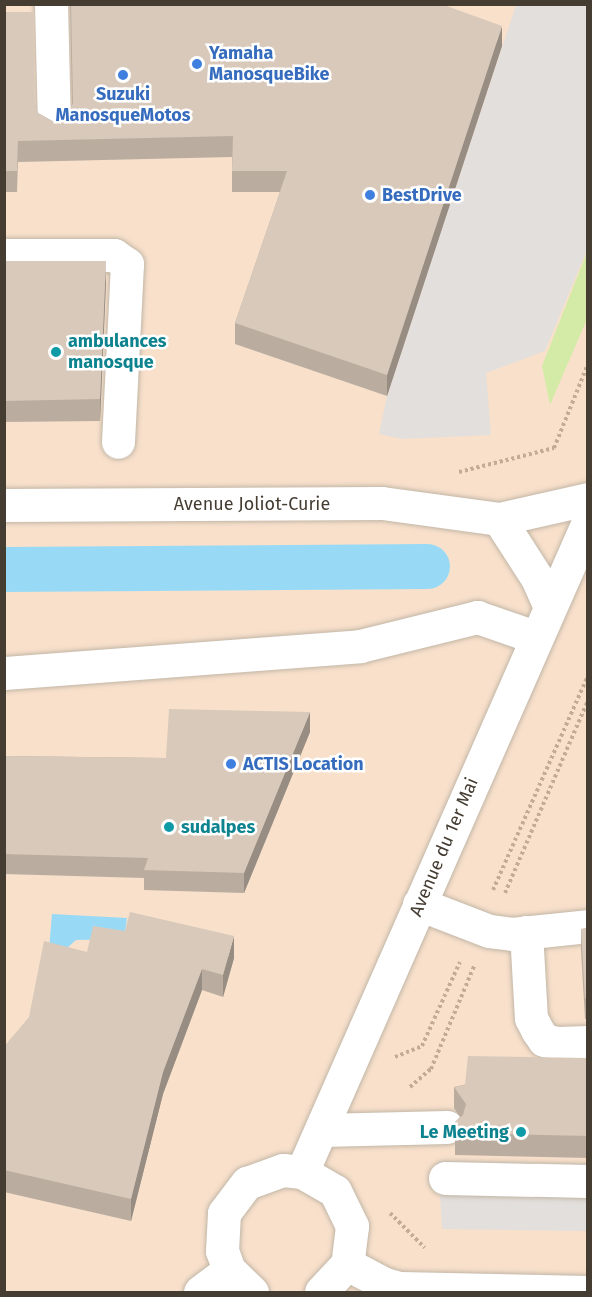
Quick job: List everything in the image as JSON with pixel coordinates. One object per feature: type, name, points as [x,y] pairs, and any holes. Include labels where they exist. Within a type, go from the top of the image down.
[{"type":"street","points":[[51,4],[54,124]]},
{"type":"street","points":[[4,255],[114,255],[127,264],[118,442]]},
{"type":"street","name":"Avenue Joliot-Curie","points":[[4,505],[382,503],[499,519],[588,499]]},
{"type":"street","points":[[499,519],[537,578],[549,605]]},
{"type":"street","name":"Avenue du 1er Mai","points":[[302,1172],[549,605],[588,522]]},
{"type":"street","points":[[4,674],[360,646],[477,617],[535,638]]},
{"type":"street","points":[[419,904],[501,933],[588,926]]},
{"type":"street","points":[[526,932],[531,1018],[537,1030],[544,1040],[557,1043],[588,1042]]},
{"type":"street","points":[[321,1130],[447,1127]]},
{"type":"street","points":[[252,1293],[229,1270],[220,1232],[233,1196],[264,1174],[302,1172],[335,1191],[346,1208],[352,1226],[346,1264],[321,1293]]},
{"type":"street","points":[[445,1178],[588,1181]]},
{"type":"street","points":[[346,1264],[389,1286],[458,1291],[588,1292]]},
{"type":"street","points":[[200,1293],[229,1270]]},
{"type":"path","points":[[448,474],[554,448],[588,364]]},
{"type":"path","points":[[384,1059],[405,1056],[422,1046],[588,676]]},
{"type":"shaded area","points":[[5,5],[587,5],[587,1292],[5,1292]]},
{"type":"shaded area","name":"BestDrive","points":[[516,5],[587,5],[587,250],[545,351],[486,373],[491,435],[402,439],[379,434],[387,396]]},
{"type":"shaded area","points":[[438,1161],[587,1164],[587,1231],[442,1229]]},
{"type":"green space","points":[[587,252],[587,319],[550,405],[542,366]]},
{"type":"water","points":[[52,914],[127,918],[124,939],[76,940],[66,949],[49,949]]},
{"type":"building","points":[[71,4],[441,4],[502,26],[387,375],[235,323],[287,171],[232,171],[233,136],[18,141],[17,171],[4,171],[4,12],[33,12],[35,104],[38,113],[54,122],[64,119],[73,103]]},
{"type":"building","name":"ambulances manosque","points":[[4,261],[106,261],[100,399],[4,401]]},
{"type":"building","name":"sudalpes","points":[[169,709],[310,712],[244,873],[144,870],[148,858],[4,854],[4,756],[166,758]]},
{"type":"building","points":[[130,912],[234,936],[223,975],[202,969],[163,1072],[131,1199],[4,1170],[4,1047],[29,1017],[44,941],[87,952],[93,926],[125,931]]},
{"type":"building","points":[[588,928],[588,998],[585,998],[581,929]]},
{"type":"building","name":"Le Meeting","points":[[468,1056],[588,1058],[588,1136],[455,1133],[455,1122],[463,1115],[466,1104],[454,1087],[465,1085]]},
{"type":"waterway","points":[[4,569],[427,566]]},
{"type":"place","name":"Yamaha ManosqueBike","points":[[197,64]]},
{"type":"place","name":"Suzuki ManosqueMotos","points":[[123,75]]},
{"type":"place","name":"BestDrive","points":[[370,195]]},
{"type":"place","name":"ambulances manosque","points":[[56,352]]},
{"type":"place","name":"ACTIS Location","points":[[231,764]]},
{"type":"place","name":"sudalpes","points":[[169,827]]},
{"type":"place","name":"Le Meeting","points":[[521,1132]]}]
